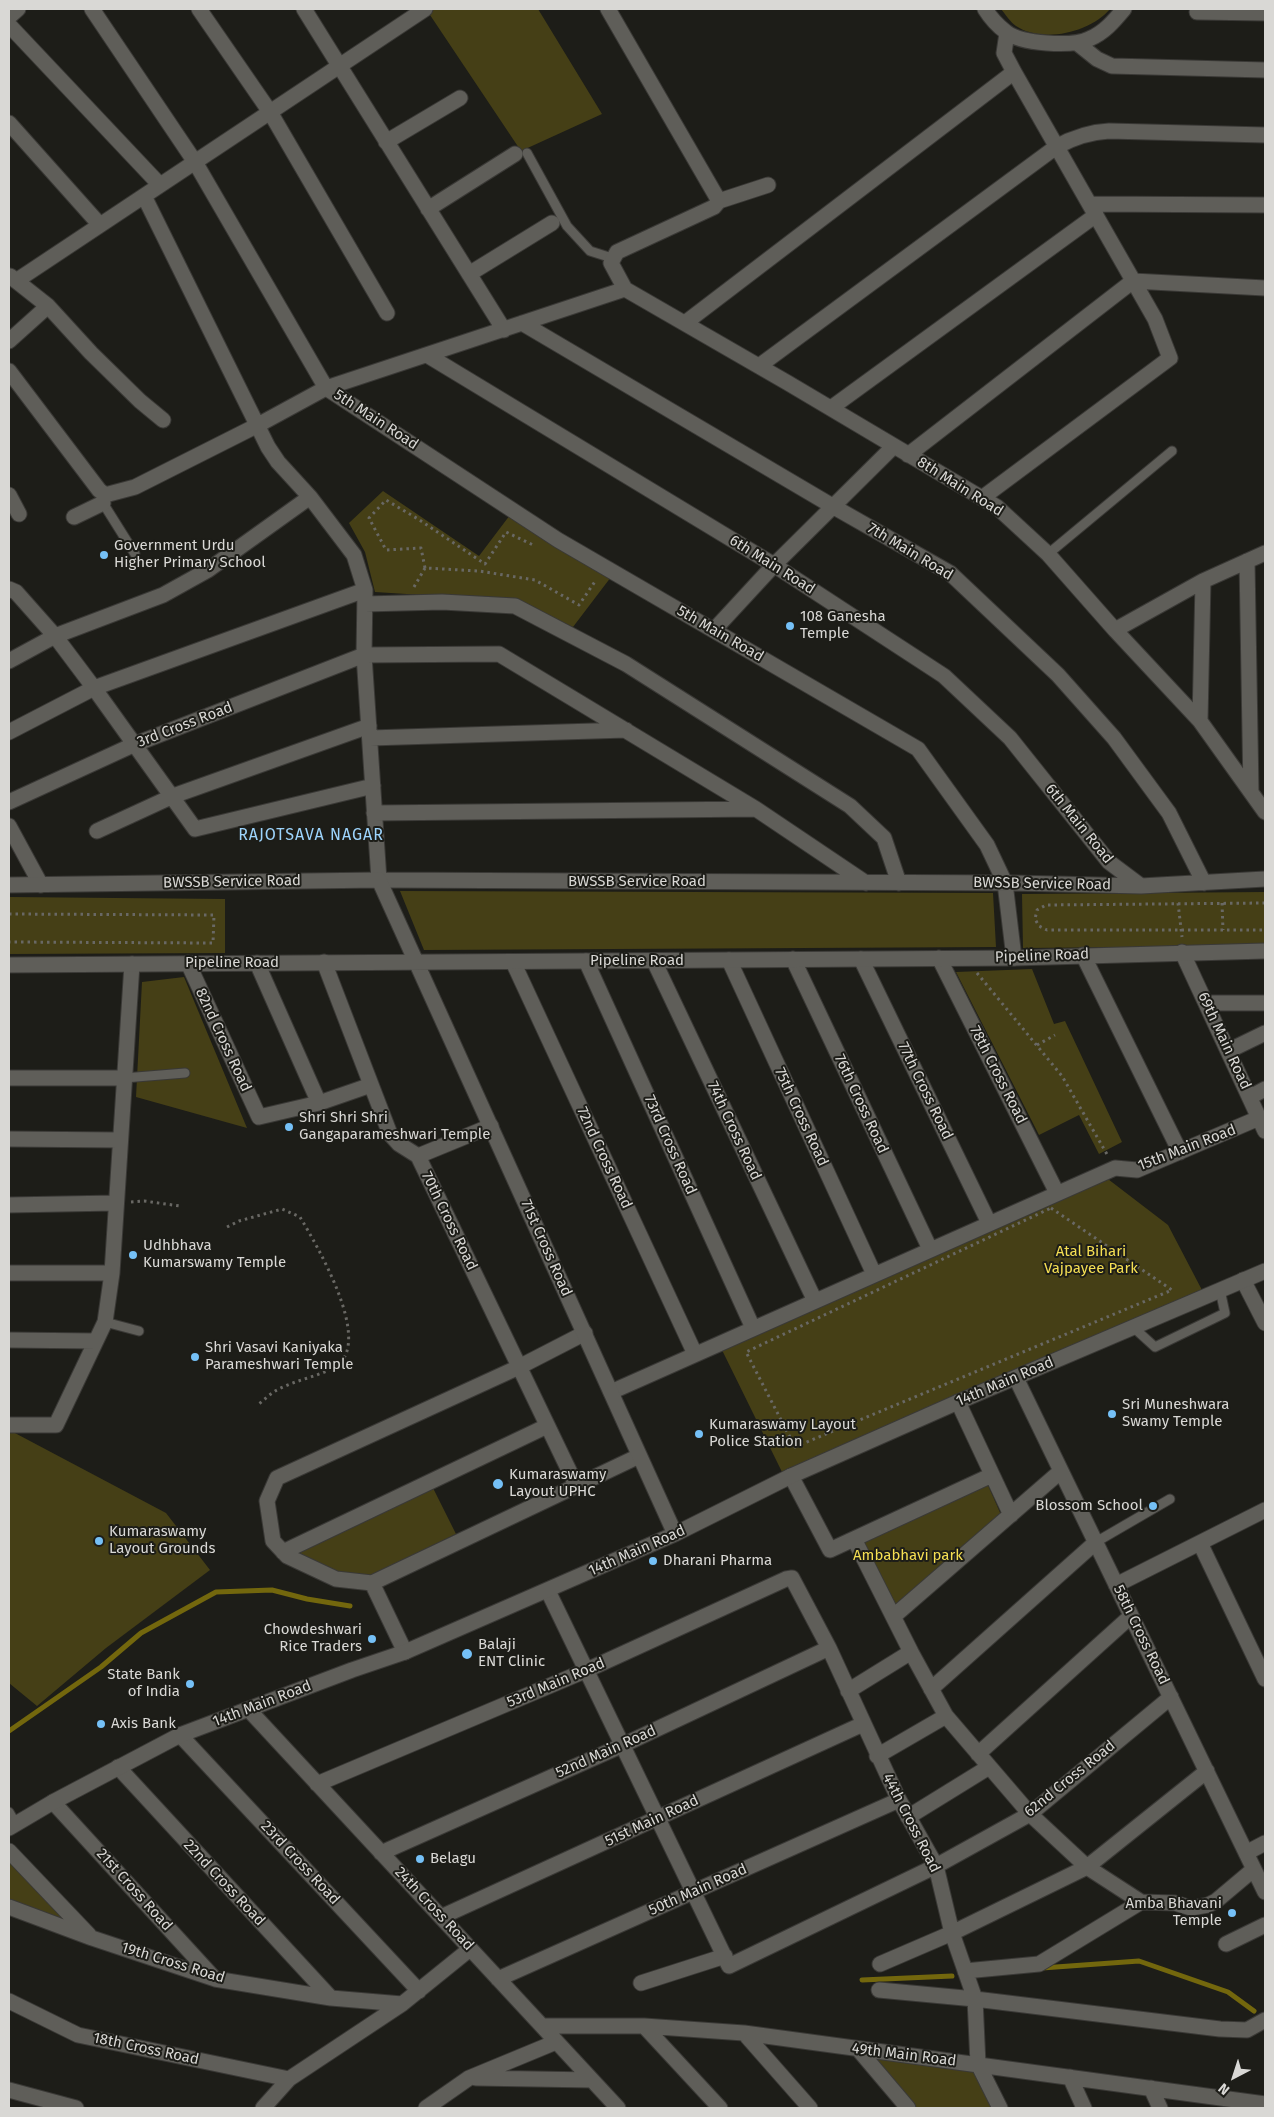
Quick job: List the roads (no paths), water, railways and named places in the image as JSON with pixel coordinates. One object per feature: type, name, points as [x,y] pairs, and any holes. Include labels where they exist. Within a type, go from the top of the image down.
[{"type":"street","points":[[9,18],[18,9]]},
{"type":"street","points":[[92,9],[195,162],[326,388]]},
{"type":"street","points":[[199,9],[270,112],[387,313]]},
{"type":"street","points":[[304,9],[504,330]]},
{"type":"street","points":[[163,420],[140,401],[48,306],[12,278],[100,225],[425,9]]},
{"type":"street","points":[[608,9],[719,201]]},
{"type":"street","points":[[985,9],[1007,33],[1042,42],[1078,43],[1100,34],[1124,9]]},
{"type":"street","points":[[1197,12],[1265,13]]},
{"type":"street","points":[[9,25],[160,185]]},
{"type":"street","points":[[982,498],[1170,358],[1155,319],[1004,53],[1007,33]]},
{"type":"street","points":[[1078,43],[1097,59],[1112,66],[1265,70]]},
{"type":"street","points":[[685,323],[1014,72]]},
{"type":"street","points":[[386,142],[460,98]]},
{"type":"street","points":[[9,122],[100,225]]},
{"type":"street","points":[[759,366],[1056,147],[1074,137],[1092,132],[1109,131],[1265,135]]},
{"type":"street","points":[[428,209],[521,153]]},
{"type":"street","points":[[74,517],[104,499],[135,487],[258,425],[326,388],[625,289],[611,263],[612,258],[617,252],[714,207],[719,201],[768,185]]},
{"type":"street","points":[[144,196],[268,448],[278,462],[310,497],[354,556],[365,597],[364,655],[378,880]]},
{"type":"street","points":[[831,408],[1093,210],[1265,205]]},
{"type":"street","points":[[469,274],[552,223]]},
{"type":"street","points":[[908,455],[1133,281],[1265,288]]},
{"type":"street","name":"8th Main Road","points":[[625,289],[998,507],[1048,554],[1115,630],[1200,721],[1265,812]]},
{"type":"street","points":[[9,341],[48,306]]},
{"type":"street","name":"7th Main Road","points":[[522,323],[834,507],[950,573],[1058,675],[1114,738],[1169,813],[1204,883]]},
{"type":"street","name":"6th Main Road","points":[[427,355],[774,565],[944,676],[1010,738],[1108,862],[1142,886]]},
{"type":"street","points":[[9,371],[104,499]]},
{"type":"street","name":"5th Main Road","points":[[326,388],[558,540],[918,749],[987,845],[1004,883],[1014,958]]},
{"type":"street","points":[[714,630],[774,565],[894,446]]},
{"type":"street","points":[[9,495],[19,514]]},
{"type":"street","points":[[9,661],[55,636],[164,595],[208,570],[310,497]]},
{"type":"street","points":[[1115,630],[1203,581],[1265,553]]},
{"type":"street","points":[[1247,561],[1251,792]]},
{"type":"street","points":[[1200,721],[1203,581]]},
{"type":"street","points":[[9,589],[16,592],[55,636],[133,745],[173,796],[195,829],[373,786]]},
{"type":"street","points":[[9,732],[94,688],[365,597],[404,603],[442,602],[515,606],[626,664],[850,806],[884,838],[899,884]]},
{"type":"street","points":[[364,655],[499,654],[756,809],[866,883]]},
{"type":"street","name":"3rd Cross Road","points":[[9,802],[133,745],[364,655]]},
{"type":"street","points":[[96,831],[173,796],[369,732],[626,730]]},
{"type":"street","points":[[374,813],[756,809]]},
{"type":"street","points":[[9,826],[41,885]]},
{"type":"street","name":"BWSSB Service Road","points":[[9,885],[378,880],[899,884],[1004,883],[1142,886],[1265,879]]},
{"type":"street","name":"71st Cross Road","points":[[378,880],[675,1534]]},
{"type":"street","name":"Pipeline Road","points":[[9,965],[1014,958],[1265,951]]},
{"type":"street","name":"69th Main Road","points":[[1182,952],[1262,1124]]},
{"type":"street","points":[[1083,955],[1180,1152]]},
{"type":"street","name":"78th Cross Road","points":[[939,958],[1058,1193]]},
{"type":"street","name":"76th Cross Road","points":[[793,959],[930,1250]]},
{"type":"street","name":"77th Cross Road","points":[[861,959],[989,1223]]},
{"type":"street","name":"75th Cross Road","points":[[728,960],[874,1274]]},
{"type":"street","name":"73rd Cross Road","points":[[586,961],[753,1328]]},
{"type":"street","name":"74th Cross Road","points":[[654,961],[815,1301]]},
{"type":"street","name":"70th Cross Road","points":[[324,962],[390,1134],[400,1144],[418,1156],[576,1485]]},
{"type":"street","name":"72nd Cross Road","points":[[513,962],[695,1354]]},
{"type":"street","name":"82nd Cross Road","points":[[188,963],[259,1117],[320,1103]]},
{"type":"street","points":[[257,963],[320,1103],[371,1085]]},
{"type":"street","points":[[9,1425],[56,1425],[104,1322],[112,1273],[119,1140],[132,964]]},
{"type":"street","points":[[1206,1003],[1265,1003]]},
{"type":"street","points":[[1228,1050],[1265,1033]]},
{"type":"street","points":[[9,1078],[124,1078]]},
{"type":"street","points":[[1250,1098],[1265,1089]]},
{"type":"street","name":"15th Main Road","points":[[611,1392],[1115,1168],[1138,1170],[1180,1152],[1262,1124]]},
{"type":"street","points":[[418,1156],[491,1126]]},
{"type":"street","points":[[9,1139],[119,1140]]},
{"type":"street","points":[[9,1205],[115,1203]]},
{"type":"street","name":"14th Main Road","points":[[11,1821],[53,1802],[180,1735],[405,1652],[548,1591],[675,1534],[791,1476],[958,1402],[1265,1271]]},
{"type":"street","points":[[9,1273],[112,1273]]},
{"type":"street","points":[[1243,1280],[1265,1323]]},
{"type":"street","points":[[585,1334],[519,1367],[277,1478],[267,1501],[273,1541],[287,1556],[336,1578],[372,1583],[639,1456]]},
{"type":"street","points":[[9,1340],[96,1341]]},
{"type":"street","name":"58th Cross Road","points":[[1016,1378],[1265,1892]]},
{"type":"street","points":[[958,1402],[1011,1515]]},
{"type":"street","points":[[283,1552],[547,1426]]},
{"type":"street","points":[[894,1616],[1061,1471]]},
{"type":"street","points":[[791,1476],[830,1550],[992,1475]]},
{"type":"street","points":[[1116,1585],[1265,1510]]},
{"type":"street","points":[[854,1539],[911,1652],[946,1716],[988,1768],[1030,1814],[1086,1866],[1141,1902]]},
{"type":"street","points":[[931,1689],[1096,1542]]},
{"type":"street","points":[[1200,1543],[1265,1679]]},
{"type":"street","name":"44th Cross Road","points":[[792,1578],[829,1648],[877,1756],[908,1817],[936,1866],[952,1933],[975,1999],[978,2064],[1000,2108]]},
{"type":"street","name":"53rd Main Road","points":[[317,1784],[587,1670],[786,1579],[792,1578]]},
{"type":"street","points":[[372,1583],[405,1652]]},
{"type":"street","points":[[548,1591],[724,1956],[640,1983]]},
{"type":"street","points":[[978,1754],[1131,1616]]},
{"type":"street","name":"52nd Main Road","points":[[381,1852],[623,1745],[829,1648]]},
{"type":"street","points":[[848,1691],[911,1652]]},
{"type":"street","name":"62nd Cross Road","points":[[724,1956],[729,1966],[936,1866],[1030,1814],[1171,1697]]},
{"type":"street","name":"24th Cross Road","points":[[249,1710],[618,2108]]},
{"type":"street","points":[[877,1756],[946,1716]]},
{"type":"street","name":"51st Main Road","points":[[441,1917],[863,1724]]},
{"type":"street","name":"23rd Cross Road","points":[[180,1735],[419,1991]]},
{"type":"street","name":"22nd Cross Road","points":[[118,1768],[331,1998]]},
{"type":"street","points":[[908,1817],[988,1768]]},
{"type":"street","points":[[880,1964],[952,1933],[1086,1866],[1207,1771]]},
{"type":"street","name":"50th Main Road","points":[[498,1979],[899,1800]]},
{"type":"street","name":"21st Cross Road","points":[[53,1802],[214,1979]]},
{"type":"street","points":[[1246,1853],[1265,1843]]},
{"type":"street","points":[[9,1851],[92,1938]]},
{"type":"street","points":[[965,1971],[1039,1964],[1141,1902],[1175,1902],[1191,1908],[1208,1905],[1216,1901],[1254,1869]]},
{"type":"street","name":"19th Cross Road","points":[[9,1907],[92,1938],[214,1979],[331,1998],[402,2004]]},
{"type":"street","points":[[1226,1944],[1265,1925]]},
{"type":"street","points":[[264,2108],[289,2079],[402,2004],[470,1949]]},
{"type":"street","points":[[879,1990],[975,1999],[1220,2029],[1247,2030],[1265,2020]]},
{"type":"street","name":"18th Cross Road","points":[[9,2001],[78,2035],[289,2079]]},
{"type":"street","name":"49th Main Road","points":[[542,2026],[644,2026],[744,2033],[1150,2088],[1226,2103],[1265,2104]]},
{"type":"street","points":[[644,2026],[720,2108]]},
{"type":"street","points":[[744,2033],[810,2108]]},
{"type":"street","points":[[426,2108],[469,2078],[556,2042]]},
{"type":"street","points":[[858,2049],[908,2108]]},
{"type":"street","points":[[1070,2077],[1084,2108]]},
{"type":"street","points":[[469,2078],[592,2080]]},
{"type":"street","points":[[1150,2088],[1160,2108]]},
{"type":"street","points":[[9,2090],[76,2108]]},
{"type":"lane","points":[[521,153],[567,226],[590,251],[612,258]]},
{"type":"lane","points":[[1048,554],[1172,451]]},
{"type":"lane","points":[[104,499],[136,554]]},
{"type":"lane","points":[[124,1078],[184,1073]]},
{"type":"lane","points":[[1133,1328],[1155,1347],[1225,1313],[1220,1290]]},
{"type":"lane","points":[[104,1322],[139,1331]]},
{"type":"lane","points":[[1096,1542],[1170,1499]]},
{"type":"waterway","points":[[9,1731],[101,1667],[141,1633],[216,1592],[272,1590],[307,1599],[350,1606]]},
{"type":"waterway","points":[[1042,1968],[1139,1961],[1228,1992],[1254,2011]]},
{"type":"waterway","points":[[862,1980],[952,1976]]},
{"type":"place","name":"Government Urdu Higher Primary School","points":[[104,555]]},
{"type":"place","name":"108 Ganesha Temple","points":[[790,626]]},
{"type":"place","name":"Shri Shri Shri Gangaparameshwari Temple","points":[[289,1127]]},
{"type":"place","name":"Udhbhava Kumarswamy Temple","points":[[133,1255]]},
{"type":"place","name":"Shri Vasavi Kaniyaka Parameshwari Temple","points":[[195,1357]]},
{"type":"place","name":"Sri Muneshwara Swamy Temple","points":[[1112,1414]]},
{"type":"place","name":"Kumaraswamy Layout Police Station","points":[[699,1434]]},
{"type":"place","name":"Kumaraswamy Layout UPHC","points":[[498,1484]]},
{"type":"place","name":"Blossom School","points":[[1153,1506]]},
{"type":"place","name":"Kumaraswamy Layout Grounds","points":[[99,1541]]},
{"type":"place","name":"Dharani Pharma","points":[[653,1561]]},
{"type":"place","name":"Chowdeshwari Rice Traders","points":[[372,1639]]},
{"type":"place","name":"Balaji ENT Clinic","points":[[467,1654]]},
{"type":"place","name":"State Bank of India","points":[[190,1684]]},
{"type":"place","name":"Axis Bank","points":[[101,1724]]},
{"type":"place","name":"Belagu","points":[[420,1859]]},
{"type":"place","name":"Amba Bhavani Temple","points":[[1232,1913]]},
{"type":"district","name":"RAJOTSAVA NAGAR","points":[[311,836]]},
{"type":"park label","name":"Atal Bihari Vajpayee Park","points":[[1091,1260]]},
{"type":"park label","name":"Ambabhavi park","points":[[908,1556]]}]
